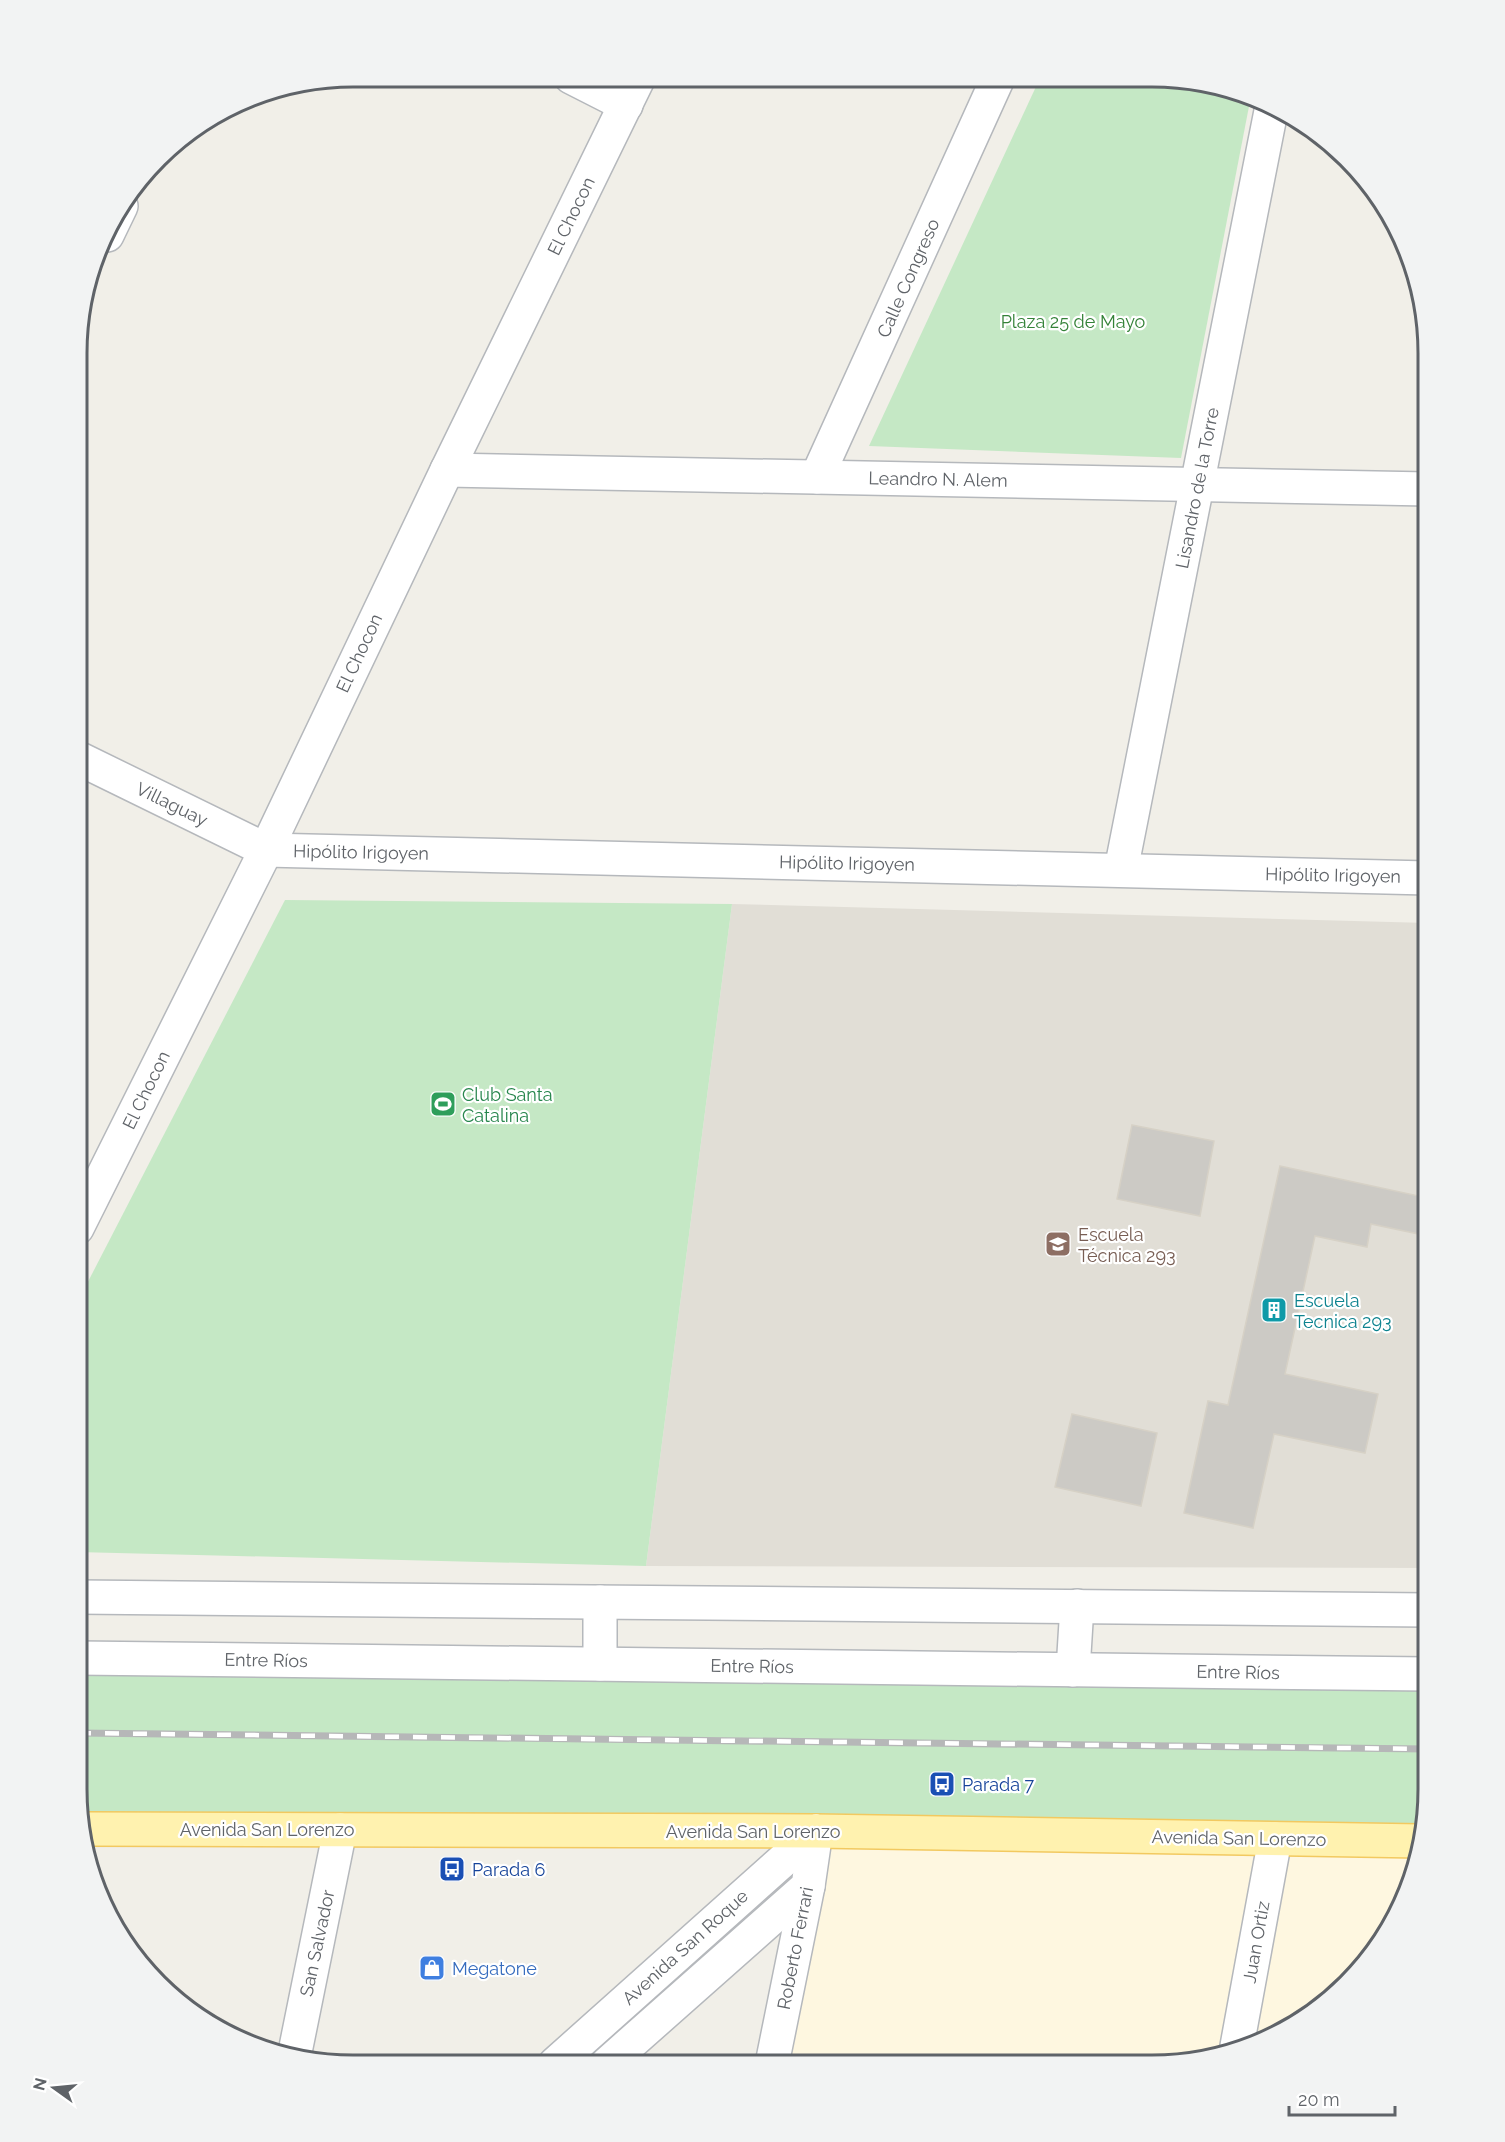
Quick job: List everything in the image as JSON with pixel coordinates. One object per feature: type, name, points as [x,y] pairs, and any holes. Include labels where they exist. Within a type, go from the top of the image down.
[{"type":"main road","name":"Avenida San Lorenzo","points":[[90,1828],[816,1831],[1413,1841]]},
{"type":"street","points":[[615,87],[632,91]]},
{"type":"street","name":"Calle Congreso","points":[[817,477],[994,87]]},
{"type":"street","name":"El Chocon","points":[[87,1208],[266,850],[447,470],[632,91]]},
{"type":"street","name":"Lisandro de la Torre","points":[[1121,870],[1270,114]]},
{"type":"street","name":"Leandro N. Alem","points":[[447,470],[1418,489]]},
{"type":"street","name":"Villaguay","points":[[87,762],[266,850]]},
{"type":"street","name":"Hipólito Irigoyen","points":[[266,850],[1418,878]]},
{"type":"street","points":[[87,1597],[1418,1610]]},
{"type":"street","points":[[600,1602],[600,1664]]},
{"type":"street","points":[[1073,1670],[1077,1606]]},
{"type":"street","name":"Entre Ríos","points":[[87,1658],[1418,1674]]},
{"type":"street","name":"San Salvador","points":[[296,2049],[340,1830]]},
{"type":"street","name":"Roberto Ferrari","points":[[774,2055],[808,1886],[816,1831]]},
{"type":"street","name":"Avenida San Roque","points":[[565,2055],[816,1831]]},
{"type":"street","name":"Juan Ortiz","points":[[1238,2041],[1275,1839]]},
{"type":"street","name":"Avenida San Roque","points":[[617,2055],[808,1886]]},
{"type":"shaded area","name":"Escuela Técnica 293","points":[[732,904],[1418,923],[1418,1568],[646,1566]]},
{"type":"shaded area","points":[[816,1831],[1414,1836],[1404,1874],[1391,1907],[1373,1937],[1352,1964],[1327,1989],[1300,2010],[1270,2028],[1237,2041],[1187,2053],[1152,2055],[774,2055]]},
{"type":"green space","name":"Plaza 25 de Mayo","points":[[1036,87],[1187,89],[1221,96],[1249,105],[1181,458],[869,446]]},
{"type":"green space","name":"Club Santa Catalina","points":[[285,900],[732,904],[646,1566],[87,1552],[87,1284]]},
{"type":"green space","points":[[87,1658],[1418,1674],[1418,1789],[1413,1841],[90,1829],[87,1789]]},
{"type":"building","points":[[1132,1125],[1214,1141],[1200,1216],[1117,1199]]},
{"type":"building","name":"Escuela Tecnica 293","points":[[1280,1166],[1418,1196],[1418,1234],[1371,1224],[1367,1247],[1315,1236],[1285,1374],[1378,1394],[1365,1453],[1274,1434],[1253,1528],[1184,1513],[1208,1401],[1228,1405]]},
{"type":"building","points":[[1072,1414],[1157,1433],[1141,1506],[1055,1487]]},
{"type":"railway","points":[[87,1733],[1418,1749]]},
{"type":"place","name":"Club Santa Catalina","points":[[443,1104]]},
{"type":"place","name":"Escuela Técnica 293","points":[[1058,1244]]},
{"type":"place","name":"Escuela Tecnica 293","points":[[1274,1310]]},
{"type":"place","name":"Parada 7","points":[[942,1784]]},
{"type":"place","name":"Parada 6","points":[[452,1869]]},
{"type":"place","name":"Megatone","points":[[432,1968]]}]
